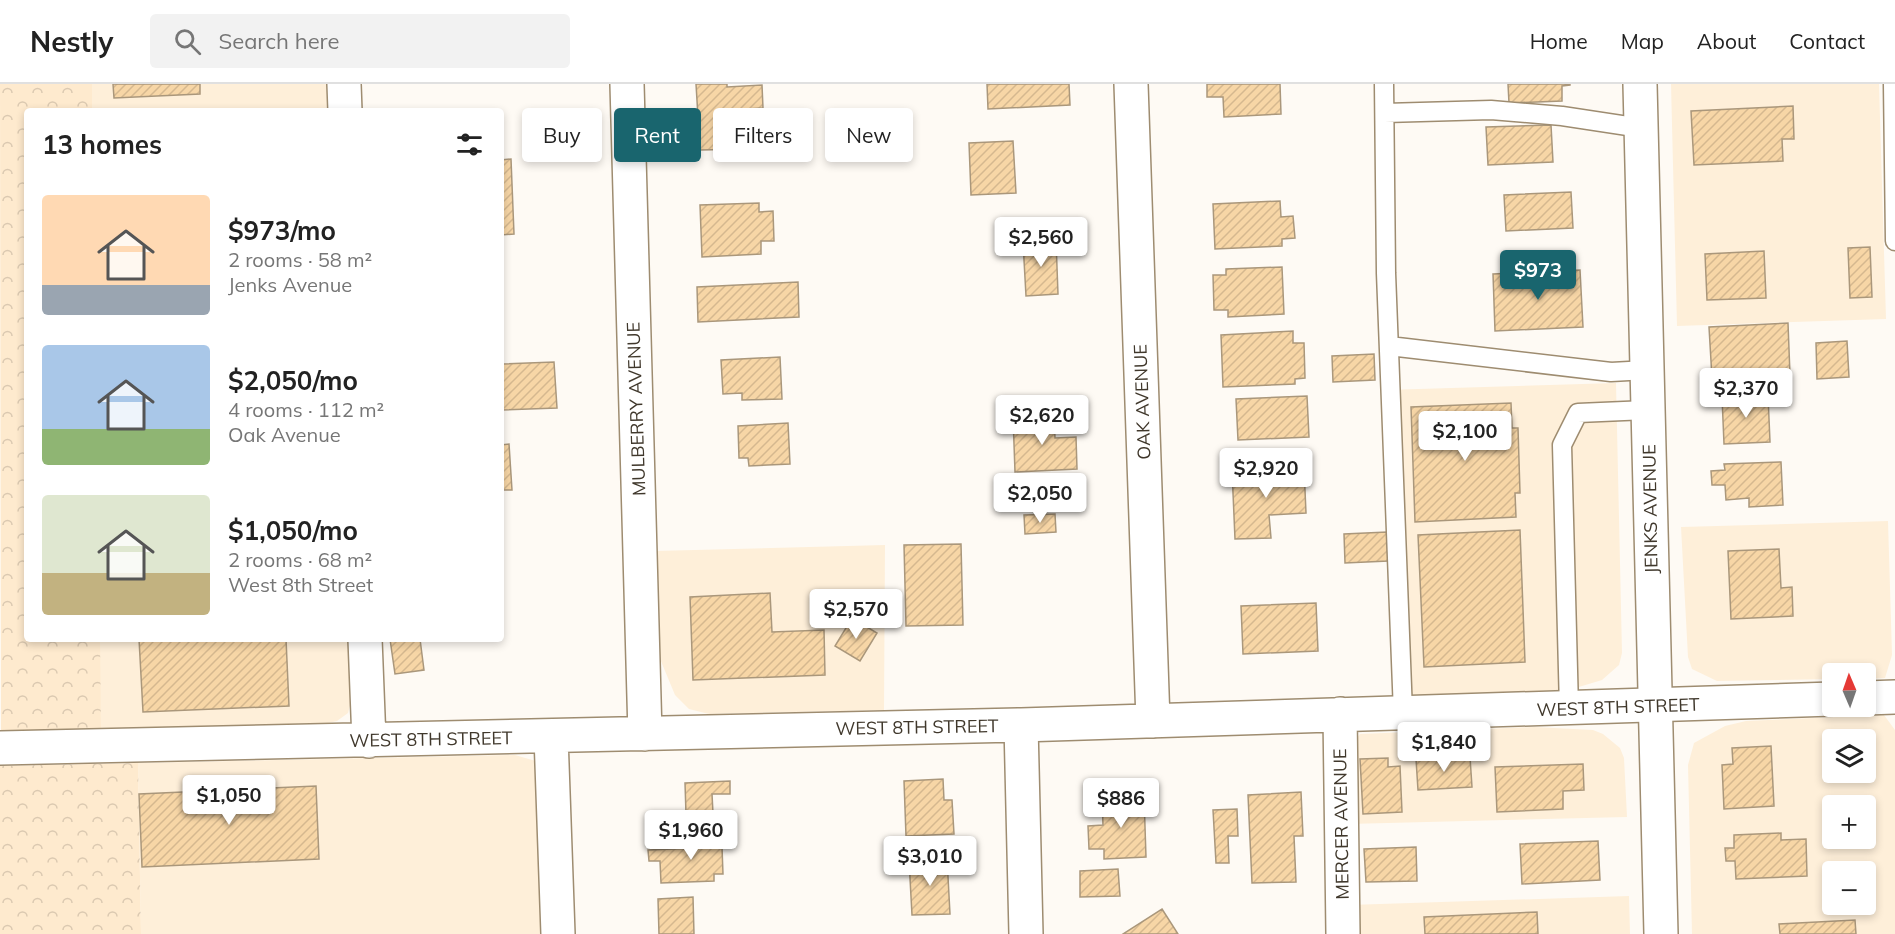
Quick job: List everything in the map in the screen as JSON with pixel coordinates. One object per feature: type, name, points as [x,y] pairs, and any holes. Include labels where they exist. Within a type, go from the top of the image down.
[{"type":"street","points":[[344,84],[345,108]]},
{"type":"street","name":"MULBERRY AVENUE","points":[[627,84],[645,734]]},
{"type":"street","name":"OAK AVENUE","points":[[1131,84],[1153,721]]},
{"type":"street","name":"JENKS AVENUE","points":[[1640,84],[1661,934]]},
{"type":"street","points":[[365,642],[369,741]]},
{"type":"street","points":[[1876,698],[1895,697]]},
{"type":"street","name":"WEST 8TH STREET","points":[[0,748],[1021,725],[1822,699]]},
{"type":"street","name":"MERCER AVENUE","points":[[1340,714],[1343,934]]},
{"type":"street","points":[[1021,725],[1026,934]]},
{"type":"street","points":[[552,736],[558,934]]},
{"type":"lane","points":[[1384,84],[1389,346],[1403,713]]},
{"type":"lane","points":[[1893,84],[1895,241]]},
{"type":"lane","points":[[1385,113],[1491,110],[1562,116],[1641,128]]},
{"type":"lane","points":[[1389,346],[1611,372],[1647,370]]},
{"type":"lane","points":[[1569,708],[1562,445],[1578,412],[1647,410]]},
{"type":"shaded area","points":[[78,84],[338,84],[338,108],[79,108]]},
{"type":"shaded area","points":[[1671,84],[1879,84],[1886,319],[1677,326]]},
{"type":"shaded area","points":[[1616,383],[1622,653],[1619,665],[1602,680],[1559,693],[1394,698],[1385,390]]},
{"type":"shaded area","points":[[1888,521],[1892,655],[1885,678],[1876,678],[1876,663],[1822,663],[1822,679],[1717,681],[1692,669],[1688,657],[1681,527]]},
{"type":"shaded area","points":[[885,545],[884,710],[709,714],[689,709],[675,695],[658,654],[655,551]]},
{"type":"shaded area","points":[[98,642],[349,642],[351,702],[348,713],[337,721],[101,729]]},
{"type":"shaded area","points":[[1884,715],[1895,730],[1895,934],[1692,934],[1688,765],[1694,743],[1725,726],[1746,721]]},
{"type":"shaded area","points":[[1534,727],[1593,730],[1603,734],[1620,748],[1624,758],[1627,817],[1348,824],[1350,746],[1360,734]]},
{"type":"shaded area","points":[[515,755],[539,762],[551,934],[141,934],[138,763]]},
{"type":"shaded area","points":[[1629,896],[1630,934],[1350,934],[1349,905]]},
{"type":"green space","points":[[0,84],[92,84],[92,108],[24,108],[24,642],[100,642],[101,729],[1,733]]},
{"type":"green space","points":[[138,763],[141,934],[0,934],[0,766]]},
{"type":"building","points":[[113,84],[200,84],[200,94],[114,98]]},
{"type":"building","points":[[696,84],[727,84],[727,87],[762,85],[763,108],[713,108],[713,150],[701,150],[701,108],[697,108]]},
{"type":"building","points":[[987,84],[1069,84],[1070,105],[988,109]]},
{"type":"building","points":[[1207,84],[1280,84],[1281,114],[1224,117],[1223,97],[1207,97]]},
{"type":"building","points":[[1508,84],[1570,85],[1562,86],[1562,101],[1509,103]]},
{"type":"building","points":[[1793,106],[1794,139],[1782,139],[1783,161],[1694,165],[1691,111]]},
{"type":"building","points":[[1551,125],[1553,162],[1488,165],[1486,127]]},
{"type":"building","points":[[1013,141],[1016,193],[971,195],[969,143]]},
{"type":"building","points":[[511,159],[514,234],[504,235],[504,160]]},
{"type":"building","points":[[1571,192],[1573,228],[1506,231],[1504,195]]},
{"type":"building","points":[[1280,201],[1281,217],[1293,216],[1295,238],[1282,239],[1282,246],[1215,249],[1213,204]]},
{"type":"building","points":[[759,203],[759,212],[773,211],[774,241],[761,241],[761,254],[702,257],[700,205]]},
{"type":"building","points":[[1056,240],[1058,294],[1026,296],[1023,242]]},
{"type":"building","points":[[1870,247],[1872,297],[1850,298],[1848,248]]},
{"type":"building","points":[[1764,251],[1766,298],[1707,300],[1705,254]]},
{"type":"building","points":[[1282,267],[1284,314],[1228,317],[1228,310],[1214,310],[1213,275],[1226,275],[1226,269]]},
{"type":"building","points":[[1580,270],[1583,327],[1495,331],[1493,274]]},
{"type":"building","points":[[798,282],[799,317],[698,322],[697,287]]},
{"type":"building","points":[[1788,323],[1790,375],[1712,378],[1709,327]]},
{"type":"building","points":[[1293,331],[1293,343],[1304,343],[1305,378],[1295,379],[1295,384],[1223,387],[1221,335]]},
{"type":"building","points":[[1847,341],[1849,377],[1817,379],[1816,343]]},
{"type":"building","points":[[1374,354],[1375,380],[1333,382],[1332,356]]},
{"type":"building","points":[[780,357],[782,399],[742,400],[742,393],[723,394],[721,360]]},
{"type":"building","points":[[554,362],[557,408],[504,410],[504,364]]},
{"type":"building","points":[[1768,395],[1770,442],[1724,444],[1722,397]]},
{"type":"building","points":[[1307,396],[1309,437],[1238,440],[1236,399]]},
{"type":"building","points":[[1511,403],[1512,428],[1518,428],[1520,493],[1515,493],[1516,517],[1415,522],[1411,407]]},
{"type":"building","points":[[1054,415],[1055,438],[1076,437],[1077,469],[1015,472],[1013,416]]},
{"type":"building","points":[[788,423],[790,464],[749,466],[748,458],[739,458],[738,426]]},
{"type":"building","points":[[509,444],[512,490],[504,490],[504,445]]},
{"type":"building","points":[[1781,462],[1783,505],[1749,507],[1749,498],[1726,500],[1725,485],[1712,485],[1711,471],[1725,470],[1724,464]]},
{"type":"building","points":[[1304,467],[1306,513],[1269,515],[1271,538],[1235,539],[1232,470]]},
{"type":"building","points":[[1055,514],[1056,532],[1025,534],[1024,515]]},
{"type":"building","points":[[1520,530],[1525,662],[1424,667],[1418,535]]},
{"type":"building","points":[[1387,532],[1388,561],[1345,563],[1344,534]]},
{"type":"building","points":[[961,544],[963,625],[906,626],[904,545]]},
{"type":"building","points":[[1779,549],[1781,588],[1792,587],[1793,616],[1731,619],[1728,551]]},
{"type":"building","points":[[770,593],[772,632],[824,630],[825,675],[693,680],[690,597]]},
{"type":"building","points":[[1316,603],[1318,651],[1243,654],[1241,606]]},
{"type":"building","points":[[852,618],[877,633],[860,661],[835,646]]},
{"type":"building","points":[[139,642],[286,642],[289,706],[143,712]]},
{"type":"building","points":[[390,642],[420,642],[424,670],[395,674]]},
{"type":"building","points":[[1771,746],[1774,806],[1724,809],[1722,765],[1733,764],[1732,748]]},
{"type":"building","points":[[1470,757],[1472,787],[1418,790],[1416,759]]},
{"type":"building","points":[[1388,758],[1388,767],[1400,766],[1402,812],[1363,814],[1360,759]]},
{"type":"building","points":[[1583,764],[1584,790],[1563,791],[1563,809],[1497,812],[1495,767]]},
{"type":"building","points":[[943,779],[944,800],[952,800],[954,834],[906,836],[904,781]]},
{"type":"building","points":[[730,781],[730,794],[712,794],[713,813],[686,814],[685,783]]},
{"type":"building","points":[[316,786],[319,859],[142,867],[139,794]]},
{"type":"building","points":[[1301,792],[1303,836],[1294,836],[1296,882],[1252,883],[1248,795]]},
{"type":"building","points":[[1144,796],[1146,857],[1104,859],[1104,849],[1089,849],[1088,826],[1103,825],[1102,798]]},
{"type":"building","points":[[1237,809],[1238,836],[1228,836],[1229,863],[1216,863],[1213,810]]},
{"type":"building","points":[[696,831],[715,831],[716,847],[722,847],[723,874],[714,874],[714,881],[661,883],[660,861],[649,861],[648,850],[697,848]]},
{"type":"building","points":[[1781,833],[1781,840],[1806,839],[1807,876],[1736,879],[1735,861],[1726,861],[1725,848],[1734,848],[1734,835]]},
{"type":"building","points":[[1598,841],[1600,880],[1522,884],[1520,844]]},
{"type":"building","points":[[1416,847],[1417,881],[1366,882],[1364,849]]},
{"type":"building","points":[[947,858],[950,914],[912,915],[909,860]]},
{"type":"building","points":[[1118,869],[1120,896],[1080,897],[1080,871]]},
{"type":"building","points":[[693,897],[694,934],[659,934],[658,899]]},
{"type":"building","points":[[1162,909],[1178,934],[1123,934]]},
{"type":"building","points":[[1537,912],[1538,934],[1425,934],[1424,917]]},
{"type":"building","points":[[1855,920],[1856,934],[1780,934],[1779,924]]}]
